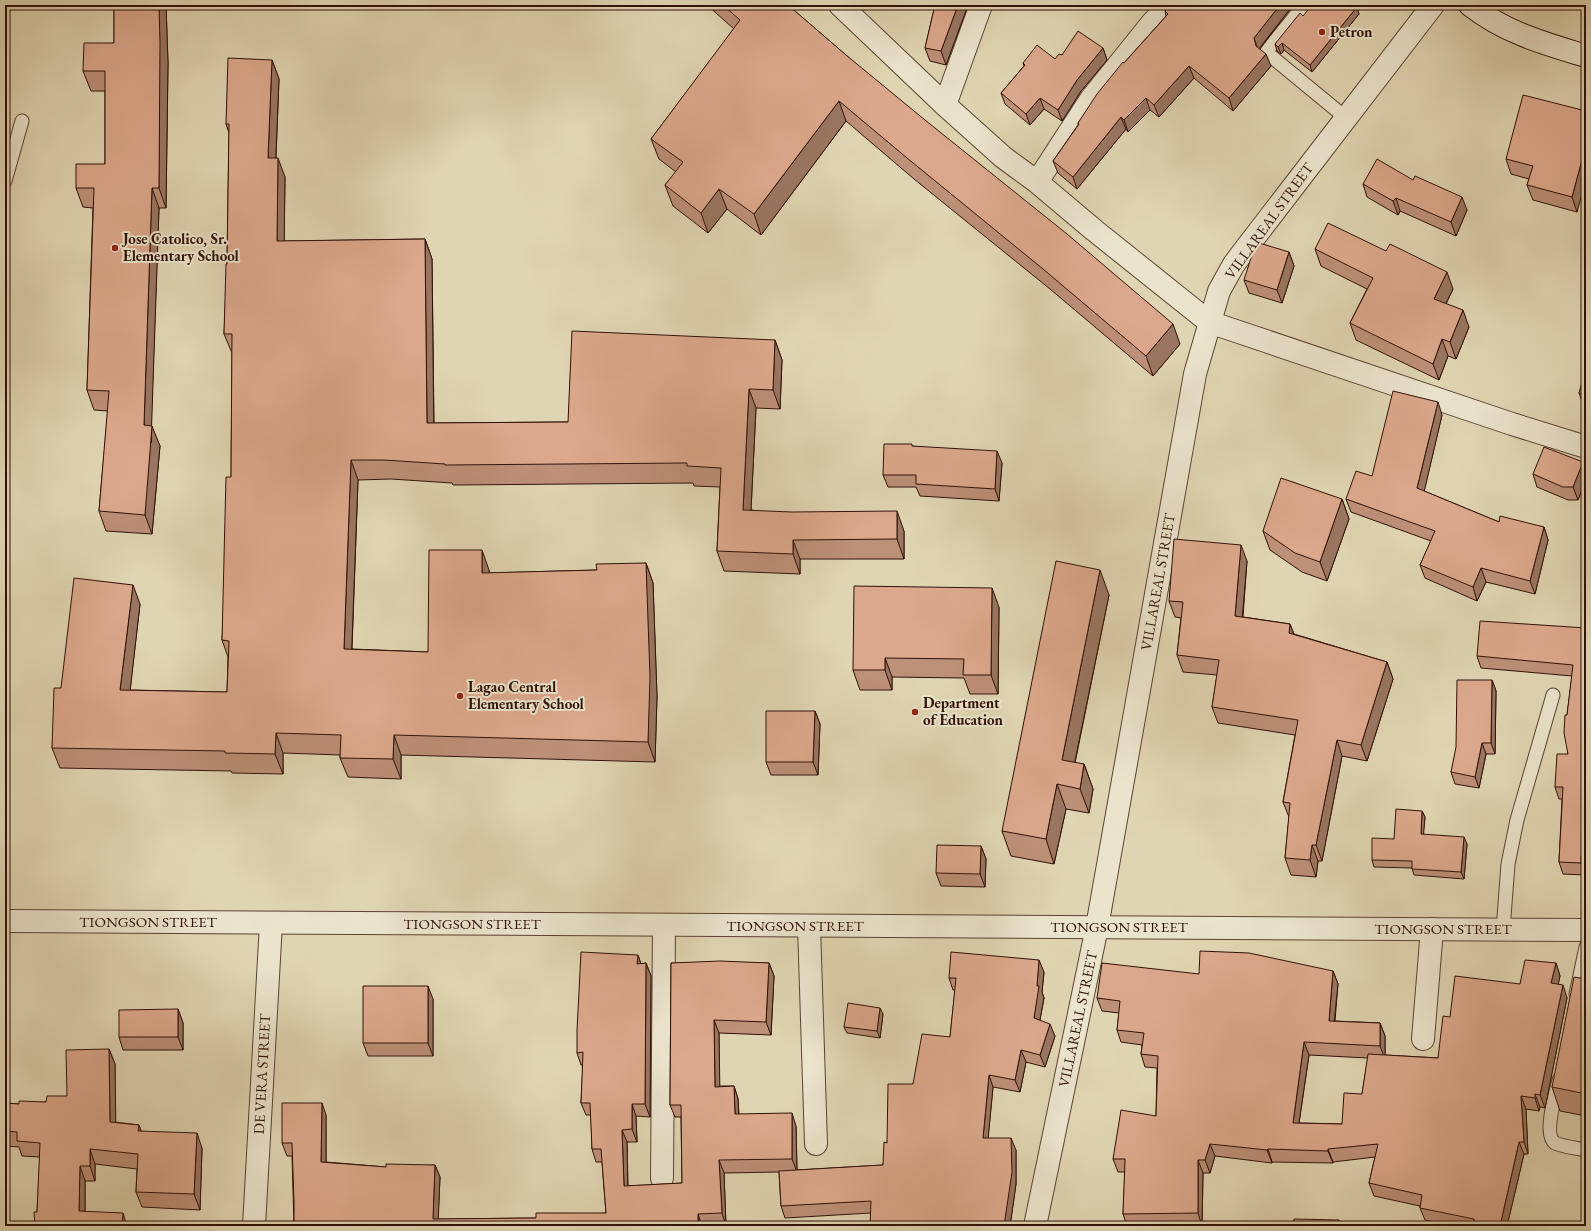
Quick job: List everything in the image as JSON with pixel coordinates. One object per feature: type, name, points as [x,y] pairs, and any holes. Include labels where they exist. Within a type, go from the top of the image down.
[{"type":"street","points":[[840,5],[945,106],[1003,157],[1038,182],[1094,230],[1209,322],[1491,417],[1586,446]]},
{"type":"street","points":[[945,106],[981,5]]},
{"type":"street","points":[[1038,182],[1091,99],[1153,22],[1170,5]]},
{"type":"street","name":"VILLAREAL STREET","points":[[1035,1226],[1096,927],[1195,374],[1219,291],[1234,264],[1433,5]]},
{"type":"street","points":[[1470,5],[1497,23],[1532,40],[1586,56]]},
{"type":"street","name":"TIONGSON STREET","points":[[5,921],[1586,930]]},
{"type":"street","name":"DE VERA STREET","points":[[254,1226],[271,923]]},
{"type":"street","points":[[662,1178],[664,925]]},
{"type":"street","points":[[809,926],[816,1144]]},
{"type":"street","points":[[1423,1039],[1432,929]]},
{"type":"lane","points":[[1304,5],[1266,52],[1346,118]]},
{"type":"lane","points":[[5,181],[22,121]]},
{"type":"lane","points":[[1503,930],[1508,864],[1517,820],[1553,695]]},
{"type":"lane","points":[[1574,1007],[1586,947]]},
{"type":"lane","points":[[1562,1067],[1549,1127],[1550,1136],[1555,1142],[1586,1150]]},
{"type":"building","points":[[114,5],[159,5],[159,188],[152,188],[144,425],[152,426],[145,515],[99,511],[109,391],[87,390],[94,188],[76,188],[76,164],[105,164],[105,71],[83,71],[84,43],[114,43]]},
{"type":"building","points":[[723,5],[788,5],[925,120],[1067,234],[1173,324],[1146,356],[839,101],[754,214],[719,189],[701,213],[665,185],[683,162],[651,139],[740,20]]},
{"type":"building","points":[[935,5],[958,5],[941,51],[925,48]]},
{"type":"building","points":[[1171,5],[1280,5],[1254,38],[1256,46],[1266,54],[1229,98],[1189,66],[1154,105],[1146,98],[1124,120],[1121,117],[1073,177],[1053,161],[1079,124],[1078,123],[1097,94],[1123,62],[1124,63],[1168,14],[1165,11]]},
{"type":"building","name":"Petron","points":[[1312,5],[1354,5],[1357,7],[1310,65],[1282,43],[1278,47],[1275,44],[1300,13],[1303,16]]},
{"type":"building","points":[[1078,31],[1103,48],[1077,80],[1058,110],[1040,98],[1026,114],[1001,93],[1025,65],[1023,63],[1037,45],[1055,59],[1059,54],[1062,55]]},
{"type":"building","points":[[228,58],[272,60],[268,158],[278,158],[277,241],[425,239],[427,423],[568,422],[572,331],[775,340],[773,390],[749,389],[743,510],[792,512],[897,511],[897,539],[793,540],[793,554],[717,551],[721,468],[687,466],[687,463],[445,465],[384,460],[351,460],[344,649],[428,652],[429,550],[482,550],[482,573],[597,570],[596,564],[646,563],[650,677],[648,742],[394,735],[393,759],[340,758],[341,735],[276,733],[275,754],[225,753],[225,751],[52,748],[54,688],[61,688],[74,578],[133,585],[120,690],[227,692],[229,641],[222,640],[226,477],[231,477],[232,334],[224,334],[227,264],[229,124],[226,124]]},
{"type":"building","points":[[1523,95],[1586,111],[1586,145],[1572,197],[1527,185],[1533,166],[1506,159]]},
{"type":"building","points":[[1377,159],[1413,180],[1415,176],[1462,197],[1451,222],[1396,198],[1393,201],[1363,184]]},
{"type":"building","points":[[1328,223],[1386,251],[1390,244],[1447,272],[1434,299],[1463,310],[1450,342],[1442,339],[1433,364],[1350,323],[1373,278],[1315,249]]},
{"type":"building","points":[[1256,242],[1289,252],[1277,290],[1244,280]]},
{"type":"building","points":[[1586,371],[1586,395],[1579,393]]},
{"type":"building","points":[[1393,391],[1438,402],[1417,488],[1499,522],[1500,516],[1544,527],[1530,581],[1481,568],[1473,587],[1420,565],[1435,531],[1346,499],[1356,471],[1372,476]]},
{"type":"building","points":[[884,444],[912,444],[912,446],[997,451],[995,489],[916,484],[916,475],[883,475]]},
{"type":"building","points":[[1544,447],[1583,462],[1573,487],[1563,487],[1533,474]]},
{"type":"building","points":[[1281,478],[1342,499],[1320,562],[1295,553],[1263,531]]},
{"type":"building","points":[[1174,539],[1241,545],[1235,616],[1290,624],[1289,633],[1387,662],[1361,745],[1337,740],[1316,845],[1312,845],[1310,860],[1285,858],[1290,803],[1283,802],[1298,720],[1212,707],[1219,660],[1177,655],[1183,602],[1169,601]]},
{"type":"building","points":[[1056,561],[1100,570],[1062,760],[1084,764],[1080,789],[1057,784],[1046,839],[1002,831]]},
{"type":"building","points":[[854,586],[992,588],[991,675],[963,675],[964,659],[885,658],[885,670],[853,670]]},
{"type":"building","points":[[1480,621],[1586,628],[1586,856],[1581,856],[1581,863],[1559,862],[1563,787],[1555,787],[1557,754],[1568,754],[1564,733],[1565,715],[1567,715],[1573,665],[1477,656]]},
{"type":"building","points":[[1457,680],[1492,680],[1491,743],[1482,743],[1475,777],[1451,772],[1456,747]]},
{"type":"building","points":[[766,711],[815,711],[813,762],[766,762]]},
{"type":"building","points":[[1396,809],[1422,811],[1421,834],[1464,837],[1461,872],[1412,869],[1412,861],[1372,860],[1372,838],[1394,839]]},
{"type":"building","points":[[937,845],[981,846],[980,874],[936,873]]},
{"type":"building","points":[[1200,951],[1249,953],[1333,971],[1329,1021],[1380,1023],[1380,1046],[1304,1042],[1293,1123],[1342,1124],[1344,1093],[1362,1094],[1368,1054],[1438,1058],[1443,1016],[1450,1017],[1455,976],[1520,984],[1525,960],[1556,963],[1551,983],[1563,985],[1540,1095],[1535,1094],[1535,1098],[1521,1096],[1524,1142],[1519,1142],[1500,1226],[1474,1226],[1474,1219],[1420,1208],[1422,1195],[1369,1183],[1378,1144],[1328,1149],[1328,1151],[1267,1150],[1210,1144],[1205,1160],[1198,1160],[1198,1213],[1123,1214],[1125,1159],[1113,1159],[1121,1110],[1156,1116],[1158,1056],[1141,1054],[1144,1033],[1117,1030],[1120,1001],[1097,998],[1102,963],[1199,974]]},
{"type":"building","points":[[581,952],[638,955],[637,964],[646,963],[645,1104],[632,1104],[632,1129],[622,1130],[624,1186],[682,1183],[681,1105],[670,1105],[671,963],[720,961],[769,963],[766,1022],[714,1020],[715,1087],[734,1086],[735,1114],[792,1113],[792,1159],[719,1160],[722,1213],[698,1214],[698,1226],[294,1226],[292,1143],[282,1143],[282,1103],[322,1103],[321,1162],[386,1167],[386,1164],[435,1165],[433,1219],[536,1218],[536,1213],[606,1213],[601,1149],[592,1149],[590,1103],[581,1103],[583,1052],[577,1053],[577,1031]]},
{"type":"building","points":[[951,952],[1039,960],[1037,986],[1039,986],[1034,1018],[1050,1024],[1040,1055],[1021,1050],[1015,1080],[989,1075],[983,1138],[1011,1138],[1012,1172],[1004,1226],[870,1226],[871,1201],[781,1206],[779,1171],[883,1165],[884,1142],[887,1143],[888,1084],[913,1084],[922,1034],[950,1037],[956,978],[949,978]]},
{"type":"building","points":[[1574,977],[1586,979],[1586,1094],[1552,1087]]},
{"type":"building","points":[[363,986],[428,986],[428,1043],[363,1043]]},
{"type":"building","points":[[848,1003],[880,1008],[877,1031],[844,1027]]},
{"type":"building","points":[[178,1009],[178,1037],[119,1037],[119,1010]]},
{"type":"building","points":[[109,1049],[110,1122],[139,1125],[138,1131],[197,1133],[194,1194],[136,1192],[138,1154],[90,1149],[90,1166],[80,1166],[79,1211],[123,1213],[122,1226],[35,1226],[34,1212],[37,1212],[40,1143],[17,1141],[17,1132],[5,1131],[5,1103],[19,1104],[19,1101],[46,1102],[47,1096],[67,1096],[66,1050]]},
{"type":"building","points":[[1294,1219],[1339,1220],[1340,1226],[1293,1226]]},
{"type":"place","name":"Petron","points":[[1322,32]]},
{"type":"place","name":"Jose Catolico, Sr. Elementary School","points":[[115,248]]},
{"type":"place","name":"Lagao Central Elementary School","points":[[460,696]]},
{"type":"place","name":"Department of Education","points":[[915,712]]}]
